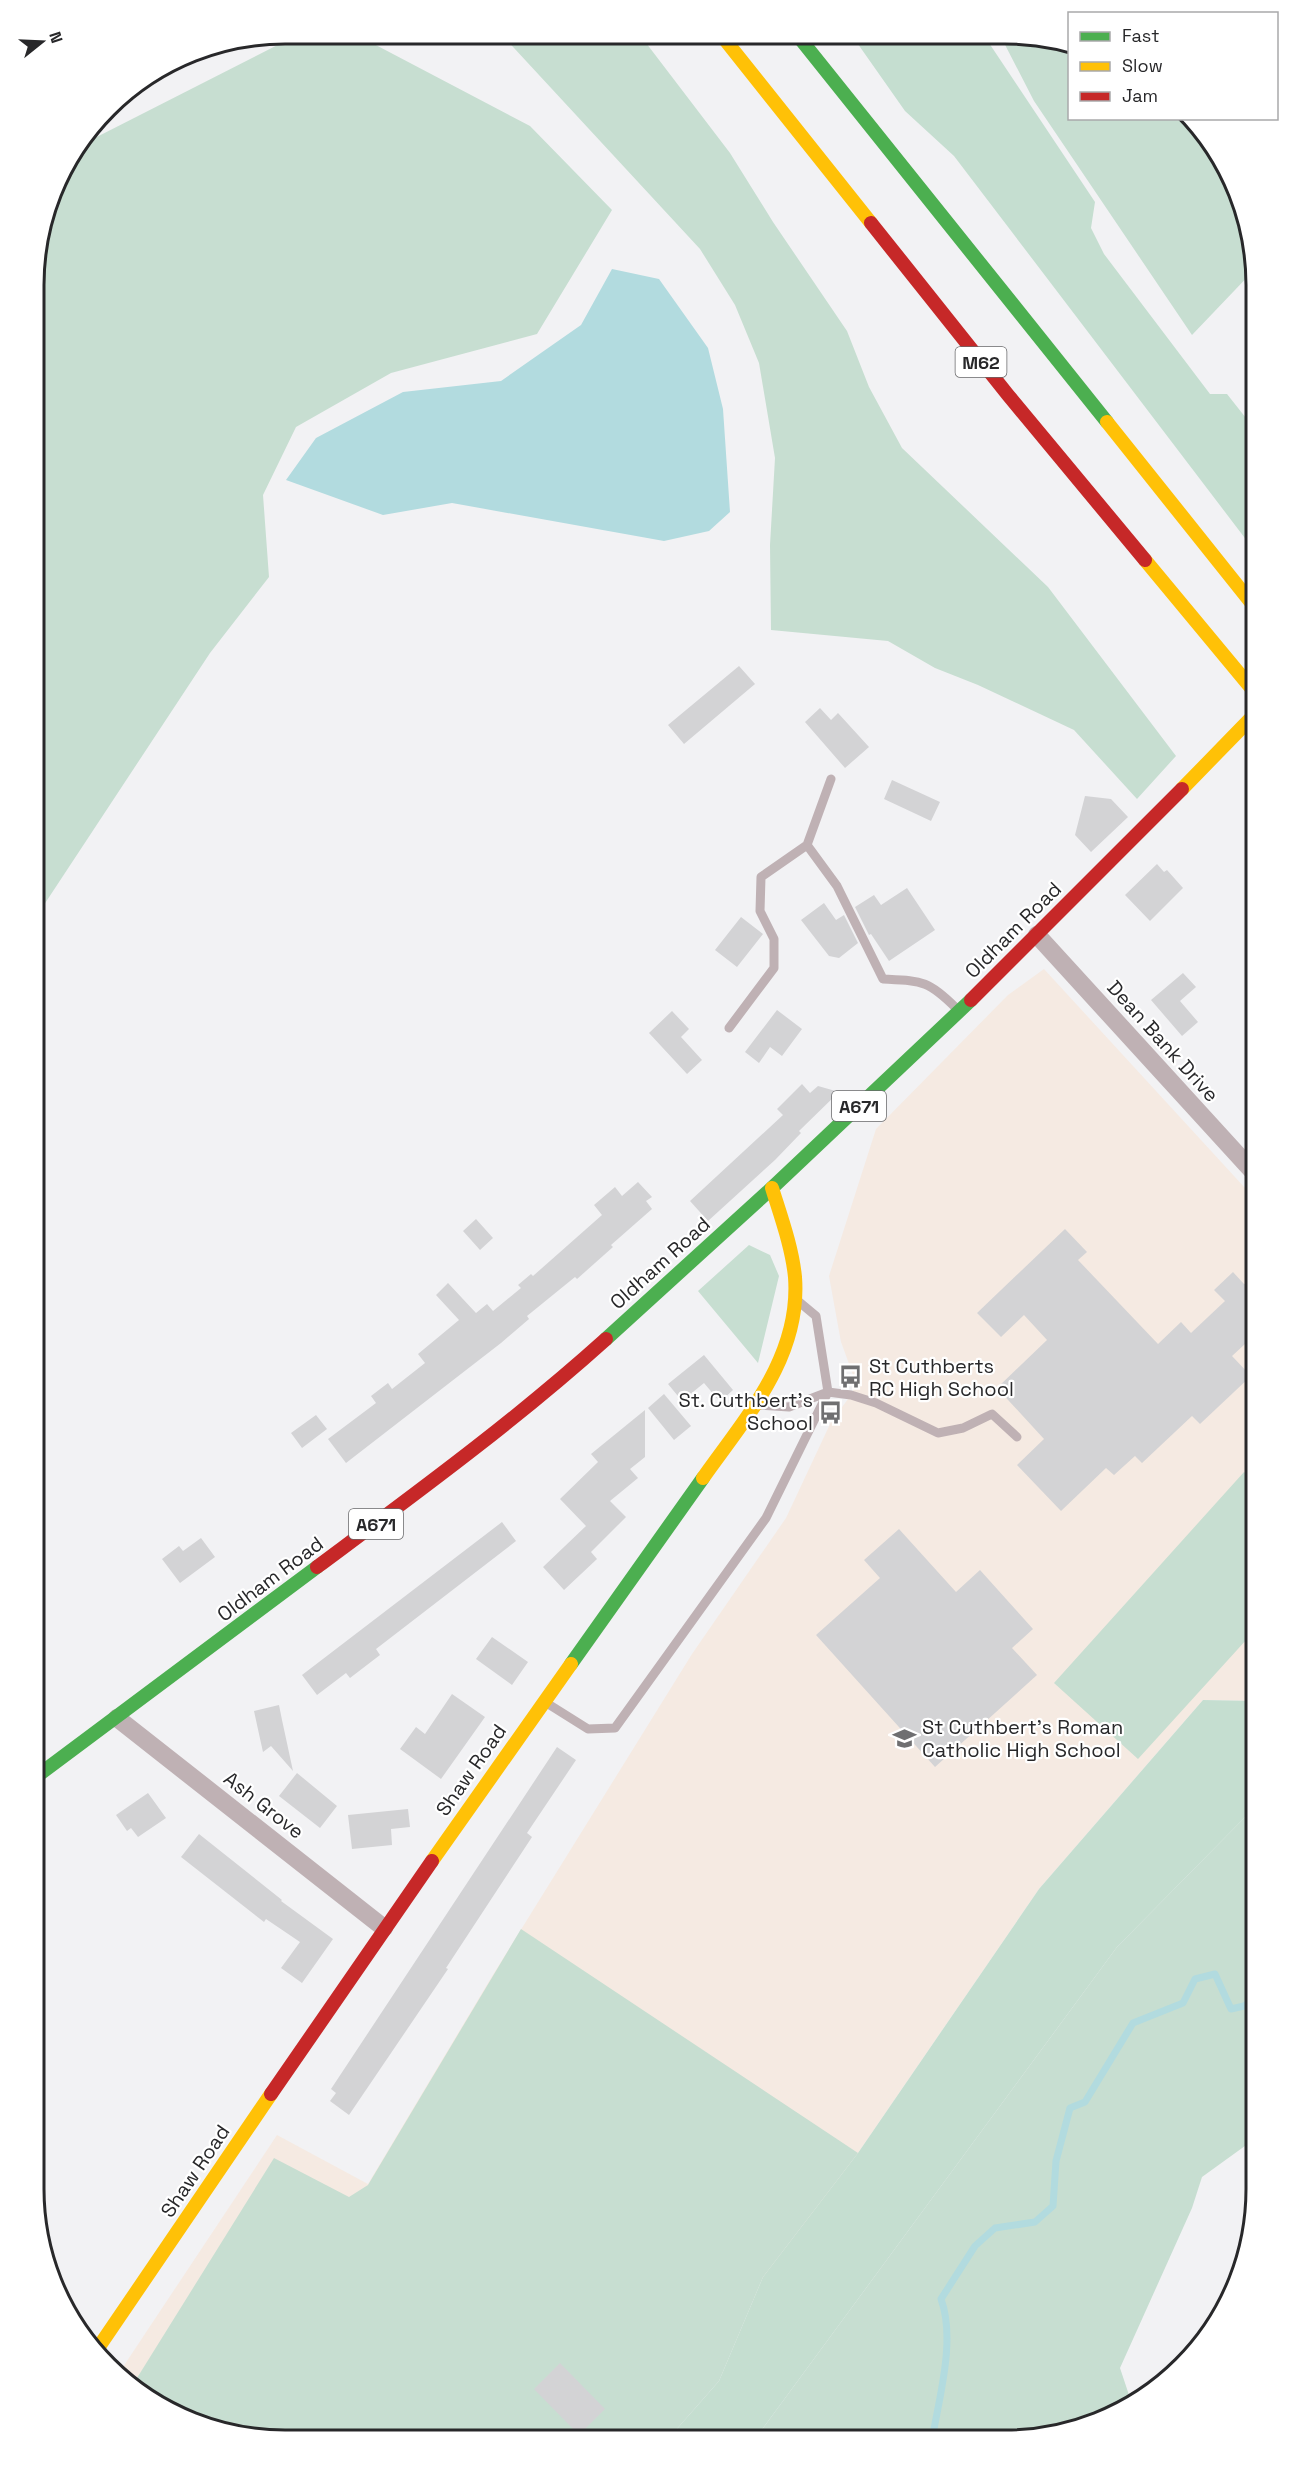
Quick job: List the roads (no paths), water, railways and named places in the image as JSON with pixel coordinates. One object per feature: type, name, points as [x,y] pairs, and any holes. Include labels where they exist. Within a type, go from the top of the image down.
[{"type":"main road","name":"M62","points":[[728,44],[1008,395],[1246,682]]},
{"type":"main road","points":[[804,44],[1246,596]]},
{"type":"main road","name":"Oldham Road","points":[[44,1771],[427,1485],[576,1366],[772,1188],[1037,935],[1246,723]]},
{"type":"main road","name":"Shaw Road","points":[[100,2345],[384,1928],[755,1405],[779,1365],[793,1328],[796,1299],[791,1245],[772,1188]]},
{"type":"street","name":"Dean Bank Drive","points":[[1037,935],[1246,1164]]},
{"type":"street","name":"Ash Grove","points":[[117,1718],[384,1928]]},
{"type":"lane","points":[[729,1028],[774,968],[774,939],[760,911],[761,877],[807,845],[831,779]]},
{"type":"lane","points":[[807,845],[837,886],[883,979],[913,981],[934,987],[958,1010]]},
{"type":"lane","points":[[543,1701],[588,1729],[615,1728],[766,1518],[828,1392],[816,1316],[796,1299]]},
{"type":"lane","points":[[755,1405],[789,1407],[828,1392],[876,1402],[938,1433],[963,1428],[992,1414],[1017,1437]]},
{"type":"water","points":[[612,269],[659,279],[708,348],[723,409],[730,512],[709,531],[664,541],[452,503],[383,515],[286,480],[316,438],[403,392],[501,381],[581,325]]},
{"type":"waterway","points":[[934,2430],[947,2351],[947,2332],[941,2299],[975,2246],[995,2228],[1035,2222],[1053,2206],[1056,2161],[1070,2108],[1085,2102],[1133,2023],[1183,2003],[1195,1979],[1215,1974],[1231,2009],[1246,2005]]},
{"type":"place","name":"St Cuthberts RC High School","points":[[851,1377]]},
{"type":"place","name":"St. Cuthbert's School","points":[[831,1412]]},
{"type":"place","name":"St Cuthbert's Roman Catholic High School","points":[[904,1739]]}]
